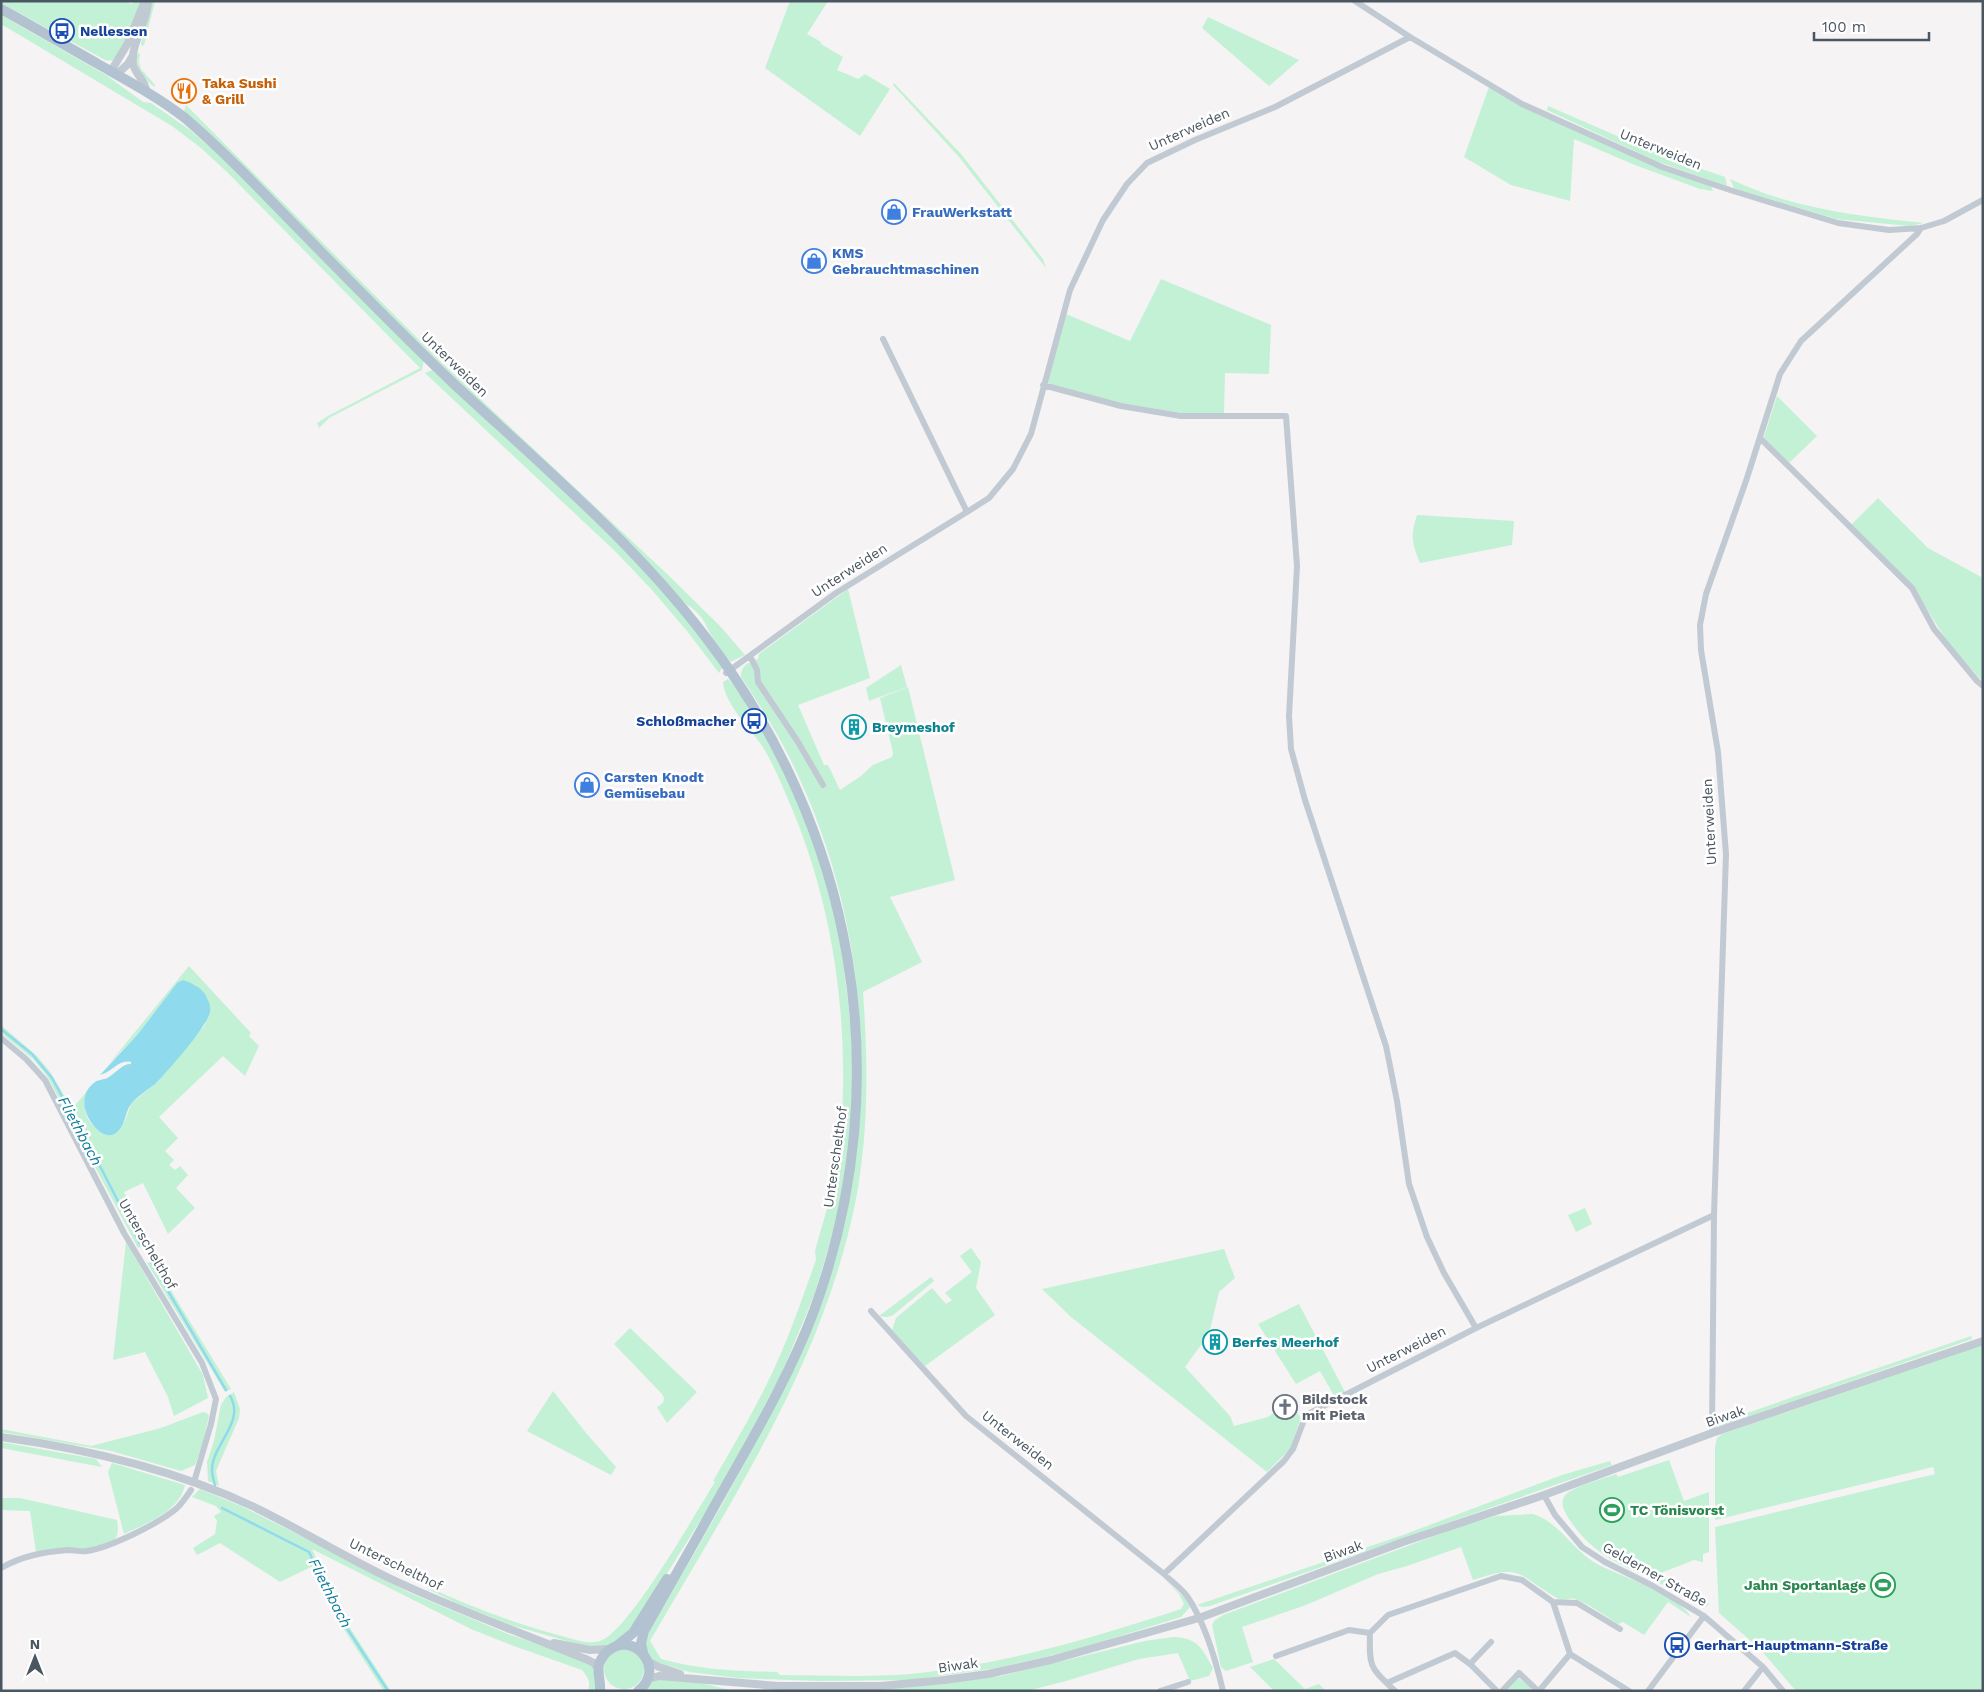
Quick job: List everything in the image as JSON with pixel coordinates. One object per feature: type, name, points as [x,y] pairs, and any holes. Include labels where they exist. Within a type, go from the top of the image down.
[{"type":"main road","name":"Unterweiden","points":[[1,9],[146,91],[184,118],[233,162],[434,365],[607,528],[677,602],[761,717],[803,801]]},
{"type":"main road","name":"Unterschelthof","points":[[648,1680],[649,1670],[640,1643],[642,1635],[748,1448],[798,1349],[815,1306],[845,1200],[856,1111],[857,1052],[852,988],[846,947],[831,878],[803,801]]},
{"type":"main road","name":"Unterschelthof","points":[[615,1647],[633,1633],[704,1524]]},
{"type":"main road","points":[[600,1691],[601,1659],[615,1647],[632,1646],[645,1657]]},
{"type":"main road","points":[[599,1675],[603,1685],[610,1691]]},
{"type":"main road","points":[[638,1691],[648,1680]]},
{"type":"street","points":[[114,73],[128,64],[133,55],[145,17],[146,1]]},
{"type":"street","points":[[114,73],[146,1]]},
{"type":"street","name":"Unterweiden","points":[[1355,1],[1410,37],[1522,104],[1662,167],[1730,190],[1838,222],[1889,230],[1921,228],[1944,221],[1983,200]]},
{"type":"street","name":"Unterweiden","points":[[728,672],[836,592],[989,498],[1013,469],[1031,434],[1070,290],[1103,220],[1127,184],[1147,163],[1195,140],[1274,107],[1410,37]]},
{"type":"street","name":"Unterweiden","points":[[133,55],[135,71],[146,85],[146,91]]},
{"type":"street","name":"Unterweiden","points":[[1712,1433],[1714,1215],[1726,854],[1718,752],[1701,650],[1700,625],[1706,594],[1780,374],[1801,341],[1917,234],[1921,228]]},
{"type":"street","points":[[882,339],[967,512]]},
{"type":"street","points":[[1043,385],[1121,406],[1181,416],[1286,416],[1297,566],[1289,716],[1291,749],[1305,800],[1386,1046],[1397,1101],[1409,1184],[1426,1237],[1444,1273],[1476,1328]]},
{"type":"street","points":[[1760,438],[1912,588],[1934,629],[1983,686]]},
{"type":"street","points":[[750,656],[757,670],[758,682],[798,742],[823,785]]},
{"type":"street","name":"Unterschelthof","points":[[1,1038],[26,1059],[45,1080],[124,1233],[202,1363],[216,1399],[211,1424],[192,1486],[178,1507],[165,1517],[103,1548],[85,1552],[70,1550],[39,1553],[15,1560],[1,1568]]},
{"type":"street","name":"Unterweiden","points":[[1164,1574],[1284,1461],[1293,1449],[1306,1414],[1476,1328],[1714,1215]]},
{"type":"street","name":"Unterweiden","points":[[871,1311],[966,1416],[1164,1574],[1186,1594],[1199,1618],[1219,1674],[1223,1691]]},
{"type":"street","name":"Biwak","points":[[648,1680],[659,1676],[692,1677],[778,1688],[880,1686],[988,1674],[1097,1648],[1199,1618],[1403,1542],[1544,1495],[1712,1433],[1983,1341]]},
{"type":"street","name":"Unterschelthof","points":[[1,1437],[104,1456],[251,1506],[388,1577],[458,1609],[588,1660],[594,1663],[599,1675]]},
{"type":"street","name":"Gelderner Straße","points":[[1544,1495],[1555,1516],[1582,1547],[1605,1562],[1653,1586],[1704,1616],[1763,1667],[1783,1691]]},
{"type":"street","points":[[1395,1691],[1375,1672],[1369,1658],[1370,1633],[1388,1615],[1501,1576],[1522,1580],[1553,1602],[1577,1603],[1620,1629]]},
{"type":"street","points":[[1553,1602],[1570,1654],[1630,1691]]},
{"type":"street","points":[[1648,1691],[1704,1616]]},
{"type":"street","points":[[1276,1656],[1348,1630],[1370,1633]]},
{"type":"street","name":"Unterschelthof","points":[[534,1638],[590,1650],[600,1651],[615,1647]]},
{"type":"street","points":[[1470,1664],[1491,1642]]},
{"type":"street","points":[[1387,1683],[1455,1653],[1470,1664],[1497,1691]]},
{"type":"street","points":[[1502,1691],[1519,1673],[1539,1691],[1570,1654]]},
{"type":"street","name":"Biwak","points":[[645,1657],[659,1667],[692,1677]]},
{"type":"street","points":[[1744,1691],[1763,1667]]},
{"type":"street","points":[[1160,1691],[1188,1682]]},
{"type":"green space","points":[[1,1],[125,1],[132,4],[133,1],[140,1],[124,48],[114,60],[109,61],[1,3]]},
{"type":"green space","points":[[151,1],[155,1],[144,45],[142,46],[141,43]]},
{"type":"green space","points":[[790,1],[828,1],[807,34],[843,57],[837,70],[858,79],[865,74],[890,89],[860,136],[765,68]]},
{"type":"green space","points":[[1,15],[106,75],[143,102],[151,103],[190,130],[219,155],[424,360],[422,370],[329,418],[319,428],[317,423],[328,416],[420,368],[201,148],[172,126],[1,24]]},
{"type":"green space","points":[[1208,17],[1299,60],[1269,86],[1202,28]]},
{"type":"green space","points":[[140,53],[139,62],[141,69],[155,85],[154,87],[139,69],[137,54]]},
{"type":"green space","points":[[894,83],[961,154],[1043,259],[1046,268],[959,157],[893,85]]},
{"type":"green space","points":[[1489,87],[1711,186],[1713,191],[1700,189],[1635,165],[1574,139],[1570,201],[1511,185],[1464,157]]},
{"type":"green space","points":[[186,105],[442,363],[666,573],[721,627],[745,655],[730,662],[715,642],[704,621],[625,539],[437,363],[184,112]]},
{"type":"green space","points":[[1548,106],[1661,155],[1725,177],[1727,186],[1656,161],[1547,110]]},
{"type":"green space","points":[[1730,179],[1753,189],[1800,204],[1849,214],[1924,223],[1910,226],[1836,219],[1734,188]]},
{"type":"green space","points":[[1161,279],[1271,325],[1269,374],[1225,373],[1224,413],[1182,413],[1114,402],[1046,383],[1066,314],[1130,341]]},
{"type":"green space","points":[[432,370],[576,503],[667,596],[723,667],[719,673],[652,590],[616,552],[425,373]]},
{"type":"green space","points":[[1777,396],[1817,436],[1789,463],[1764,437]]},
{"type":"green space","points":[[1878,498],[1928,548],[1983,578],[1983,682],[1948,643],[1914,588],[1851,525]]},
{"type":"green space","points":[[1417,515],[1514,521],[1512,545],[1420,563],[1413,539],[1413,529]]},
{"type":"green space","points":[[848,589],[870,678],[798,705],[824,765],[828,765],[840,790],[861,776],[873,765],[892,757],[893,753],[880,698],[908,687],[955,880],[890,897],[922,962],[863,992],[866,1098],[863,1151],[855,1204],[840,1263],[820,1321],[797,1376],[770,1430],[742,1484],[650,1641],[661,1659],[704,1668],[777,1672],[780,1675],[903,1675],[954,1669],[1019,1656],[1084,1639],[1181,1609],[1184,1604],[1179,1594],[1165,1580],[1185,1598],[1190,1607],[1181,1617],[1075,1650],[996,1668],[910,1680],[820,1681],[738,1678],[689,1672],[653,1661],[644,1647],[644,1641],[761,1433],[820,1304],[840,1239],[853,1172],[860,1104],[861,1035],[854,967],[841,900],[822,834],[796,771],[763,711],[741,677],[741,673],[746,665],[758,659],[759,654]]},
{"type":"green space","points":[[901,665],[907,687],[869,701],[866,688]]},
{"type":"green space","points":[[728,679],[738,689],[754,721],[770,743],[787,776],[813,838],[840,934],[852,1037],[852,1106],[845,1172],[838,1215],[815,1293],[781,1375],[716,1496],[626,1638],[606,1647],[591,1648],[511,1625],[458,1604],[430,1590],[426,1586],[508,1619],[584,1642],[600,1641],[612,1633],[644,1595],[678,1543],[715,1482],[713,1481],[768,1382],[797,1314],[816,1260],[815,1251],[832,1191],[838,1160],[843,1092],[841,1016],[837,978],[823,904],[801,832],[784,790],[764,749],[732,706],[724,690],[723,682]]},
{"type":"green space","points":[[189,966],[251,1033],[249,1036],[259,1046],[245,1076],[223,1056],[159,1117],[178,1138],[165,1151],[174,1160],[169,1165],[175,1170],[180,1166],[188,1175],[176,1188],[195,1208],[168,1234],[143,1183],[124,1192],[148,1242],[138,1248],[47,1076],[33,1059],[1,1033],[1,1025],[37,1056],[51,1073],[72,1109],[88,1090],[85,1110],[89,1120],[98,1128],[117,1132],[125,1121],[131,1104],[156,1082],[205,1025],[208,1000],[202,991],[196,985],[177,983],[138,1034],[108,1065]]},
{"type":"green space","points":[[1585,1208],[1592,1224],[1576,1232],[1568,1215]]},
{"type":"green space","points":[[126,1242],[203,1375],[208,1398],[174,1416],[168,1397],[145,1352],[113,1360]]},
{"type":"green space","points":[[971,1248],[981,1262],[976,1288],[995,1315],[925,1366],[892,1330],[896,1318],[932,1288],[946,1304],[952,1300],[945,1293],[972,1272],[960,1256]]},
{"type":"green space","points":[[1224,1249],[1235,1278],[1219,1292],[1209,1334],[1185,1367],[1230,1416],[1234,1426],[1268,1417],[1282,1407],[1285,1413],[1294,1405],[1296,1412],[1301,1417],[1291,1448],[1267,1472],[1071,1317],[1042,1289]]},
{"type":"green space","points":[[153,1261],[231,1389],[225,1392],[147,1263]]},
{"type":"green space","points":[[931,1277],[934,1281],[892,1316],[879,1316]]},
{"type":"green space","points":[[1299,1304],[1345,1392],[1335,1397],[1320,1371],[1296,1384],[1258,1324]]},
{"type":"green space","points":[[630,1328],[697,1392],[667,1423],[657,1407],[663,1403],[664,1398],[662,1394],[614,1344]]},
{"type":"green space","points":[[1971,1336],[1972,1339],[1715,1428],[1715,1421],[1718,1423]]},
{"type":"green space","points":[[1983,1345],[1983,1691],[1796,1691],[1760,1649],[1719,1613],[1715,1527],[1935,1474],[1933,1467],[1715,1520],[1715,1447],[1717,1438],[1722,1434]]},
{"type":"green space","points":[[553,1391],[616,1467],[611,1475],[527,1431]]},
{"type":"green space","points":[[234,1392],[240,1409],[239,1418],[216,1471],[219,1486],[208,1481],[207,1462],[214,1441],[221,1405],[226,1397]]},
{"type":"green space","points":[[203,1412],[209,1416],[203,1443],[195,1465],[181,1471],[111,1451],[1,1432],[1,1429],[91,1446],[161,1428]]},
{"type":"green space","points":[[1,1442],[96,1459],[102,1467],[1,1448]]},
{"type":"green space","points":[[1669,1460],[1684,1501],[1709,1492],[1709,1552],[1703,1554],[1703,1562],[1694,1560],[1658,1574],[1691,1591],[1709,1604],[1706,1607],[1690,1601],[1612,1560],[1579,1533],[1563,1506],[1563,1500],[1567,1493],[1579,1487],[1616,1474],[1618,1477]]},
{"type":"green space","points":[[1610,1461],[1612,1465],[1210,1606],[1202,1607],[1197,1605],[1403,1535],[1562,1475]]},
{"type":"green space","points":[[112,1463],[185,1485],[182,1494],[161,1516],[124,1534],[108,1472]]},
{"type":"green space","points":[[200,1489],[243,1507],[408,1592],[508,1634],[586,1661],[592,1667],[595,1674],[597,1691],[588,1691],[588,1680],[582,1670],[471,1629],[312,1549],[339,1611],[391,1691],[384,1691],[334,1614],[313,1566],[280,1582],[220,1543],[197,1555],[193,1548],[215,1534],[217,1521],[214,1516],[221,1512],[216,1506],[192,1497]]},
{"type":"green space","points":[[1,1498],[20,1498],[117,1520],[117,1535],[109,1543],[89,1549],[36,1552],[30,1511],[1,1510]]},
{"type":"green space","points":[[1533,1514],[1551,1524],[1582,1553],[1599,1565],[1663,1594],[1685,1609],[1691,1617],[1668,1602],[1644,1635],[1623,1622],[1618,1624],[1581,1601],[1559,1599],[1519,1574],[1502,1572],[1473,1580],[1461,1547],[1378,1574],[1306,1605],[1242,1627],[1253,1662],[1226,1671],[1221,1667],[1212,1625],[1214,1621],[1223,1615],[1461,1526],[1496,1516]]},
{"type":"green space","points":[[1173,1637],[1188,1639],[1198,1645],[1213,1668],[1209,1676],[1190,1681],[1178,1653],[1139,1659],[1027,1691],[875,1691],[1001,1676],[1145,1641]]},
{"type":"green space","points":[[620,1649],[628,1649],[635,1652],[641,1658],[644,1669],[641,1680],[635,1686],[628,1689],[620,1689],[613,1686],[607,1680],[604,1673],[604,1665],[607,1658],[613,1652]]},
{"type":"green space","points":[[1274,1659],[1305,1689],[1319,1684],[1326,1691],[1274,1691],[1250,1667]]},
{"type":"green space","points":[[659,1678],[697,1682],[734,1691],[646,1691],[652,1682]]},
{"type":"green space","points":[[1518,1678],[1530,1686],[1532,1691],[1506,1691]]},
{"type":"water","points":[[183,980],[195,985],[205,994],[210,1007],[207,1019],[186,1049],[168,1070],[155,1084],[132,1103],[120,1129],[112,1135],[103,1134],[94,1126],[86,1113],[84,1100],[89,1087],[98,1080],[107,1078],[122,1067],[131,1064],[131,1062],[122,1062],[100,1075],[138,1034],[177,983]]},
{"type":"waterway","name":"Fliethbach","points":[[1,1029],[32,1054],[52,1078],[141,1246]]},
{"type":"waterway","name":"Fliethbach","points":[[151,1262],[226,1390]]},
{"type":"waterway","name":"Fliethbach","points":[[215,1486],[212,1472],[213,1460],[234,1415],[234,1406],[230,1396]]},
{"type":"waterway","name":"Fliethbach","points":[[222,1508],[309,1552],[337,1613],[388,1691]]},
{"type":"place","name":"Nellessen","points":[[62,31]]},
{"type":"place","name":"Taka Sushi & Grill","points":[[184,91]]},
{"type":"place","name":"FrauWerkstatt","points":[[894,212]]},
{"type":"place","name":"KMS Gebrauchtmaschinen","points":[[814,261]]},
{"type":"place","name":"Schloßmacher","points":[[754,721]]},
{"type":"place","name":"Breymeshof","points":[[854,727]]},
{"type":"place","name":"Carsten Knodt Gemüsebau","points":[[587,785]]},
{"type":"place","name":"Berfes Meerhof","points":[[1215,1342]]},
{"type":"place","name":"Bildstock mit Pieta","points":[[1285,1407]]},
{"type":"place","name":"TC Tönisvorst","points":[[1612,1510]]},
{"type":"place","name":"Jahn Sportanlage","points":[[1883,1585]]},
{"type":"place","name":"Gerhart-Hauptmann-Straße","points":[[1677,1645]]}]
